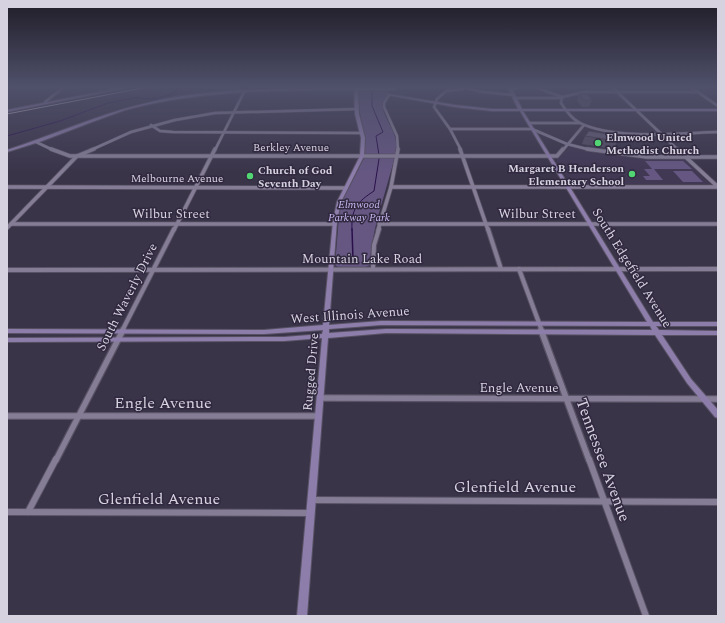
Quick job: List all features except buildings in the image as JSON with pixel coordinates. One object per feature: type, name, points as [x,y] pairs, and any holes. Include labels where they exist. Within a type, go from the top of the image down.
[{"type":"street","points":[[7,151],[36,142],[105,115]]},
{"type":"street","points":[[7,228],[9,224],[76,156],[150,125],[201,115]]},
{"type":"street","name":"South Waverly Drive","points":[[28,512],[122,332],[231,115]]},
{"type":"street","name":"Rugged Drive","points":[[302,616],[335,224],[338,205],[362,156],[362,133],[358,115]]},
{"type":"street","points":[[373,269],[374,245],[391,187],[398,146],[397,136],[387,115]]},
{"type":"street","points":[[439,115],[450,129],[464,156],[501,269]]},
{"type":"street","name":"South Edgefield Avenue","points":[[524,115],[677,364],[718,415]]},
{"type":"street","points":[[572,115],[582,124]]},
{"type":"street","points":[[642,115],[718,187]]},
{"type":"street","points":[[445,122],[467,129]]},
{"type":"street","points":[[529,123],[582,124],[610,130],[718,132]]},
{"type":"street","points":[[549,156],[557,156],[582,124]]},
{"type":"street","points":[[150,125],[166,132],[362,133]]},
{"type":"street","points":[[450,129],[532,129],[567,144],[617,155],[718,157]]},
{"type":"street","name":"Berkley Avenue","points":[[36,142],[63,154],[76,156],[549,156]]},
{"type":"street","name":"Melbourne Avenue","points":[[7,187],[346,188]]},
{"type":"street","points":[[391,187],[718,187]]},
{"type":"street","name":"Wilbur Street","points":[[9,224],[335,224]]},
{"type":"street","name":"Wilbur Street","points":[[379,224],[718,224]]},
{"type":"street","name":"Tennessee Avenue","points":[[519,269],[646,616]]},
{"type":"street","name":"Mountain Lake Road","points":[[7,270],[718,269]]},
{"type":"street","name":"West Illinois Avenue","points":[[7,331],[286,332],[381,322],[718,324]]},
{"type":"street","points":[[433,323],[434,331]]},
{"type":"street","points":[[8,340],[15,331]]},
{"type":"street","name":"West Illinois Avenue","points":[[8,340],[284,339],[372,331],[718,332]]},
{"type":"street","points":[[218,340],[220,332]]},
{"type":"street","name":"Engle Avenue","points":[[320,398],[718,399]]},
{"type":"street","name":"Engle Avenue","points":[[7,416],[319,416]]},
{"type":"street","name":"Glenfield Avenue","points":[[311,500],[718,502]]},
{"type":"street","name":"Glenfield Avenue","points":[[7,512],[310,513]]},
{"type":"shaded area","name":"Margaret B Henderson Elementary School","points":[[570,147],[630,157],[684,158],[710,184],[571,184],[556,160]]},
{"type":"green space","name":"Elmwood Parkway Park","points":[[360,115],[385,115],[395,137],[396,151],[374,232],[370,265],[366,267],[338,267],[335,265],[340,205],[364,158],[365,137]]},
{"type":"green space","points":[[645,161],[683,161],[692,169],[654,169],[663,180],[646,180],[643,176],[650,176],[644,169],[652,169]]},
{"type":"green space","points":[[673,171],[692,171],[703,182],[683,182]]},
{"type":"waterway","points":[[7,136],[76,115]]},
{"type":"waterway","points":[[376,115],[383,132],[376,136],[379,155]]},
{"type":"waterway","points":[[352,229],[354,211],[356,207],[363,199],[374,191],[379,159]]},
{"type":"waterway","points":[[352,229],[353,259]]},
{"type":"place","name":"Elmwood United Methodist Church","points":[[598,143]]},
{"type":"place","name":"Margaret B Henderson Elementary School","points":[[632,174]]},
{"type":"place","name":"Church of God Seventh Day","points":[[250,176]]}]
